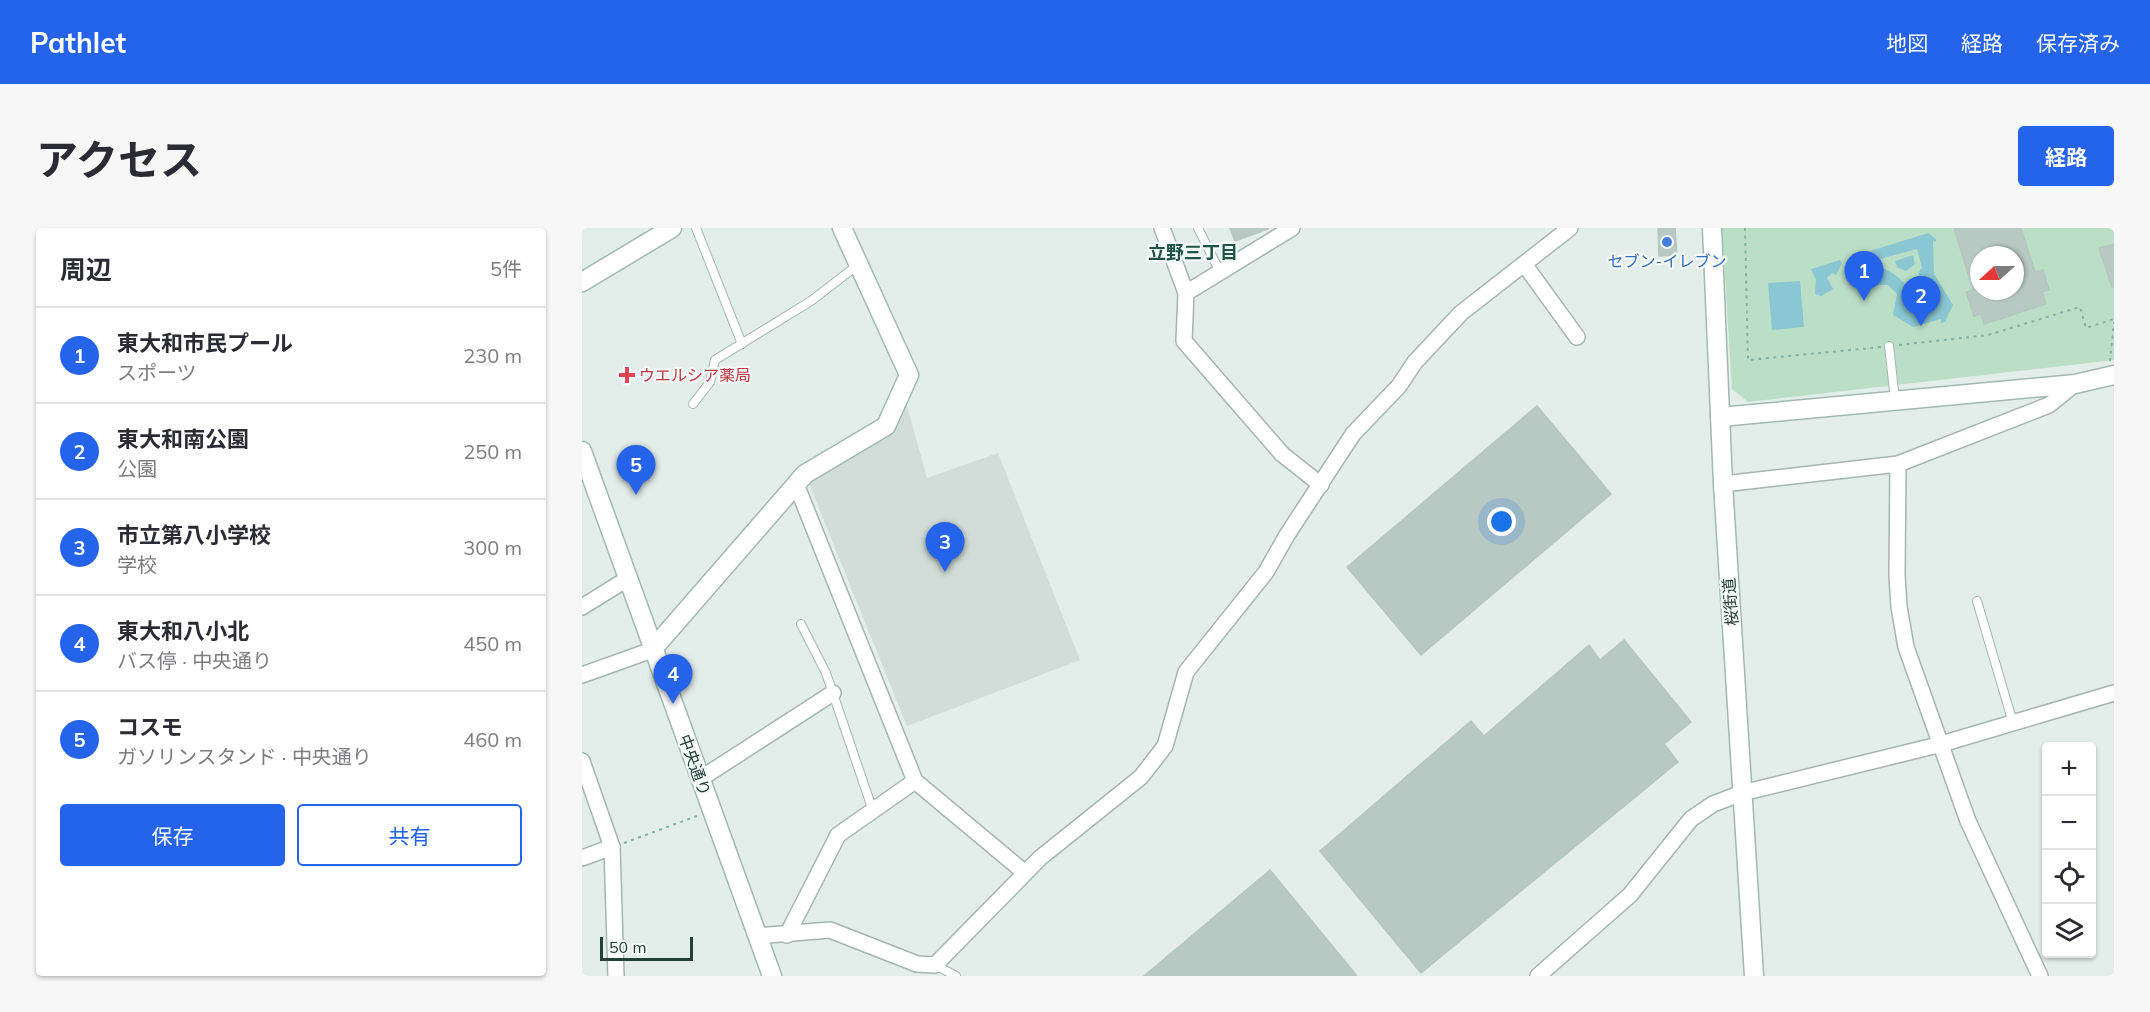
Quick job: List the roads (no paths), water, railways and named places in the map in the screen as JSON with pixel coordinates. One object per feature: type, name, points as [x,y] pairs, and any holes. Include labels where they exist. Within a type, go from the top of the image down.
[{"type":"street","points":[[582,282],[672,228]]},
{"type":"street","points":[[582,675],[652,650],[805,474],[886,426],[909,375],[842,228]]},
{"type":"street","points":[[1162,228],[1186,293],[1184,341],[1282,454],[1321,485]]},
{"type":"street","points":[[757,936],[830,930],[917,964],[934,965],[1024,872],[1141,777],[1165,746],[1186,672],[1266,572],[1287,534],[1353,434],[1399,386],[1415,362],[1461,313],[1524,264],[1553,233],[1570,228]]},
{"type":"street","name":"桜街道","points":[[1712,228],[1723,484],[1754,976]]},
{"type":"street","points":[[1186,293],[1289,229]]},
{"type":"street","points":[[1524,264],[1577,337]]},
{"type":"street","points":[[1720,417],[2075,384],[2111,370]]},
{"type":"street","points":[[1723,484],[1898,464],[2049,405],[2075,384]]},
{"type":"street","name":"中央通り","points":[[582,452],[772,976]]},
{"type":"street","points":[[1898,464],[1899,607],[1906,647],[1938,745],[1968,821],[2040,976]]},
{"type":"street","points":[[796,484],[915,781],[1024,872]]},
{"type":"street","points":[[582,607],[627,579]]},
{"type":"street","points":[[700,779],[832,693]]},
{"type":"street","points":[[1538,976],[1630,896],[1691,819],[1713,804],[1742,793],[1938,745],[2114,693]]},
{"type":"street","points":[[582,761],[612,848],[616,976]]},
{"type":"street","points":[[787,935],[838,835],[915,781]]},
{"type":"street","points":[[582,858],[612,848]]},
{"type":"street","points":[[907,976],[917,964]]},
{"type":"lane","points":[[696,228],[742,344]]},
{"type":"lane","points":[[1198,228],[1220,272]]},
{"type":"lane","points":[[693,404],[710,382],[716,360],[811,301],[859,264]]},
{"type":"lane","points":[[1889,346],[1895,401]]},
{"type":"lane","points":[[1977,602],[2013,723]]},
{"type":"lane","points":[[801,624],[832,693],[873,811]]},
{"type":"lane","points":[[934,965],[956,976]]},
{"type":"water","points":[[1928,233],[1936,239],[1936,242],[1933,241],[1934,274],[1953,305],[1945,322],[1941,323],[1941,319],[1913,327],[1893,315],[1897,294],[1888,285],[1855,284],[1852,273],[1861,254]],"holes":[[[1917,249],[1922,268],[1918,272],[1922,286],[1926,285],[1936,305],[1933,310],[1919,314],[1908,308],[1910,290],[1900,279],[1885,269],[1881,268],[1883,272],[1870,268],[1872,261]]]},
{"type":"water","points":[[1913,255],[1915,264],[1906,271],[1897,267],[1895,261]]},
{"type":"water","points":[[1840,260],[1842,263],[1836,275],[1832,273],[1827,278],[1833,289],[1821,296],[1815,294],[1816,280],[1811,269]]},
{"type":"water","points":[[1800,281],[1804,327],[1772,330],[1768,283]]},
{"type":"place","name":"セブン-イレブン","points":[[1667,242]]},
{"type":"place","name":"東大和市民プール","points":[[1864,301]]},
{"type":"place","name":"東大和南公園","points":[[1921,326]]},
{"type":"place","name":"ウエルシア薬局","points":[[627,375]]},
{"type":"place","name":"コスモ","points":[[636,495]]},
{"type":"place","name":"市立第八小学校","points":[[945,572]]},
{"type":"place","name":"東大和八小北","points":[[673,704]]},
{"type":"district","name":"立野三丁目","points":[[1193,252]]}]
